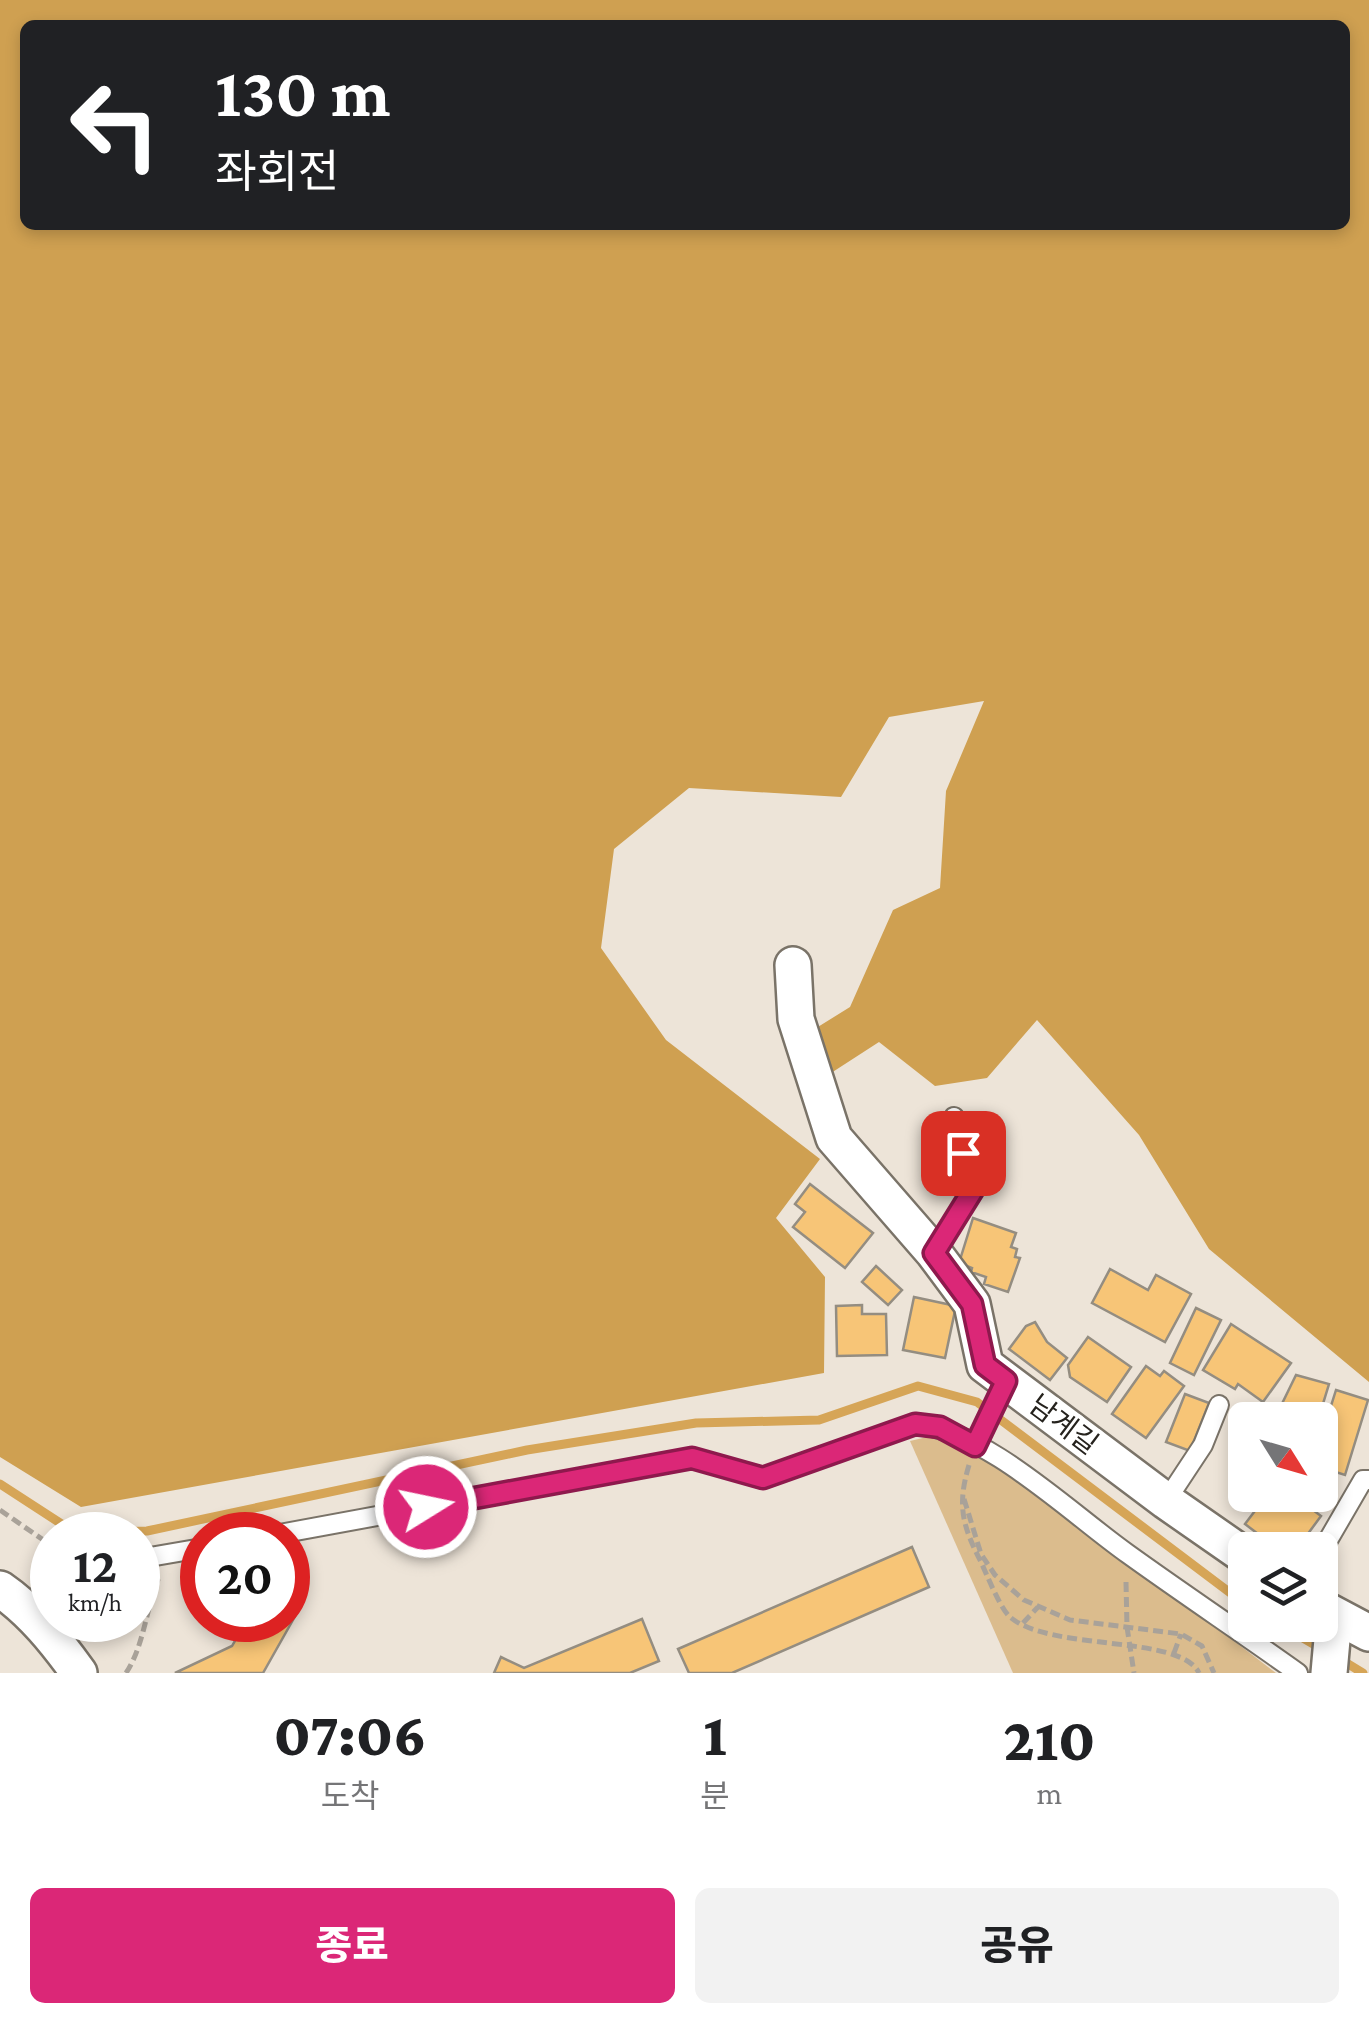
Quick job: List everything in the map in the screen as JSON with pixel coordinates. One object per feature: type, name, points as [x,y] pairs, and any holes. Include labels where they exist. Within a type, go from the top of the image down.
[{"type":"street","name":"남계길","points":[[793,965],[796,1019],[834,1138],[934,1253],[972,1304],[985,1365],[1002,1390],[1228,1544]]},
{"type":"street","points":[[0,1589],[49,1632],[79,1673]]},
{"type":"street","points":[[1338,1622],[1369,1633]]},
{"type":"street","points":[[1329,1642],[1329,1673]]},
{"type":"lane","points":[[934,1253],[973,1190],[954,1117]]},
{"type":"lane","points":[[976,1443],[1002,1390]]},
{"type":"lane","points":[[1166,1501],[1202,1445],[1219,1404]]},
{"type":"lane","points":[[310,1528],[692,1458],[763,1478],[915,1424],[940,1427],[976,1443],[1023,1472],[1125,1552],[1298,1673]]},
{"type":"lane","points":[[1334,1532],[1363,1480],[1369,1480]]},
{"type":"lane","points":[[160,1555],[180,1552]]},
{"type":"path","points":[[976,1443],[962,1489],[963,1528],[1009,1616],[1088,1643],[1174,1652],[1196,1665],[1199,1673]]},
{"type":"path","points":[[962,1489],[981,1554],[995,1576],[1024,1600],[1070,1620],[1181,1634],[1202,1646],[1214,1673]]},
{"type":"path","points":[[0,1510],[30,1531]]},
{"type":"path","points":[[1125,1552],[1126,1626],[1134,1673]]},
{"type":"path","points":[[126,1673],[134,1662],[149,1601],[168,1554]]},
{"type":"path","points":[[1023,1622],[1038,1606]]},
{"type":"path","points":[[1174,1652],[1181,1634]]},
{"type":"shaded area","points":[[0,0],[1369,0],[1369,1382],[1209,1249],[1139,1135],[1037,1020],[987,1078],[935,1086],[879,1042],[828,1075],[813,1030],[850,1007],[893,910],[940,888],[946,791],[984,701],[889,717],[841,797],[689,788],[614,849],[601,948],[666,1040],[820,1159],[776,1218],[825,1277],[824,1373],[81,1507],[0,1457]]},
{"type":"shaded area","points":[[940,1434],[1022,1479],[1228,1636],[1228,1642],[1235,1642],[1276,1673],[1013,1673],[910,1441]]},
{"type":"building","points":[[810,1184],[873,1233],[845,1268],[793,1227],[805,1212],[795,1204]]},
{"type":"building","points":[[973,1218],[1016,1233],[1011,1247],[1017,1249],[1015,1257],[1020,1258],[1008,1292],[984,1284],[986,1277],[959,1263]]},
{"type":"building","points":[[876,1266],[902,1290],[888,1305],[862,1282]]},
{"type":"building","points":[[1110,1269],[1148,1290],[1156,1275],[1191,1294],[1165,1342],[1092,1303]]},
{"type":"building","points":[[914,1297],[956,1306],[945,1358],[903,1350]]},
{"type":"building","points":[[862,1305],[862,1314],[886,1314],[887,1355],[837,1356],[836,1306]]},
{"type":"building","points":[[1196,1308],[1221,1320],[1194,1375],[1170,1363]]},
{"type":"building","points":[[1035,1322],[1047,1342],[1067,1358],[1050,1380],[1009,1349],[1026,1326]]},
{"type":"building","points":[[1231,1324],[1291,1363],[1263,1402],[1238,1384],[1235,1389],[1203,1370]]},
{"type":"building","points":[[1088,1337],[1131,1367],[1107,1402],[1070,1377],[1068,1365]]},
{"type":"building","points":[[1146,1366],[1160,1376],[1164,1371],[1184,1386],[1146,1438],[1112,1414]]},
{"type":"building","points":[[1296,1375],[1329,1384],[1324,1402],[1283,1402]]},
{"type":"building","points":[[1336,1390],[1368,1400],[1345,1475],[1338,1473],[1338,1402],[1332,1402]]},
{"type":"building","points":[[1185,1394],[1209,1403],[1190,1451],[1166,1442]]},
{"type":"building","points":[[1254,1512],[1316,1512],[1321,1516],[1309,1532],[1255,1532],[1245,1524]]},
{"type":"building","points":[[912,1547],[929,1587],[732,1673],[689,1673],[678,1649]]},
{"type":"building","points":[[642,1619],[659,1661],[630,1673],[494,1673],[501,1657],[524,1668]]},
{"type":"building","points":[[234,1642],[280,1642],[263,1673],[175,1673]]},
{"type":"waterway","points":[[0,1484],[74,1532],[147,1531],[527,1450],[696,1423],[819,1420],[918,1386],[977,1402],[1228,1591]]},
{"type":"waterway","points":[[1310,1642],[1322,1649]]},
{"type":"waterway","points":[[1340,1659],[1363,1673]]},
{"type":"route","points":[[426,1507],[692,1458],[763,1478],[915,1424],[940,1427],[975,1446],[1006,1381],[985,1365],[972,1304],[934,1253],[973,1190],[963,1153]]}]
